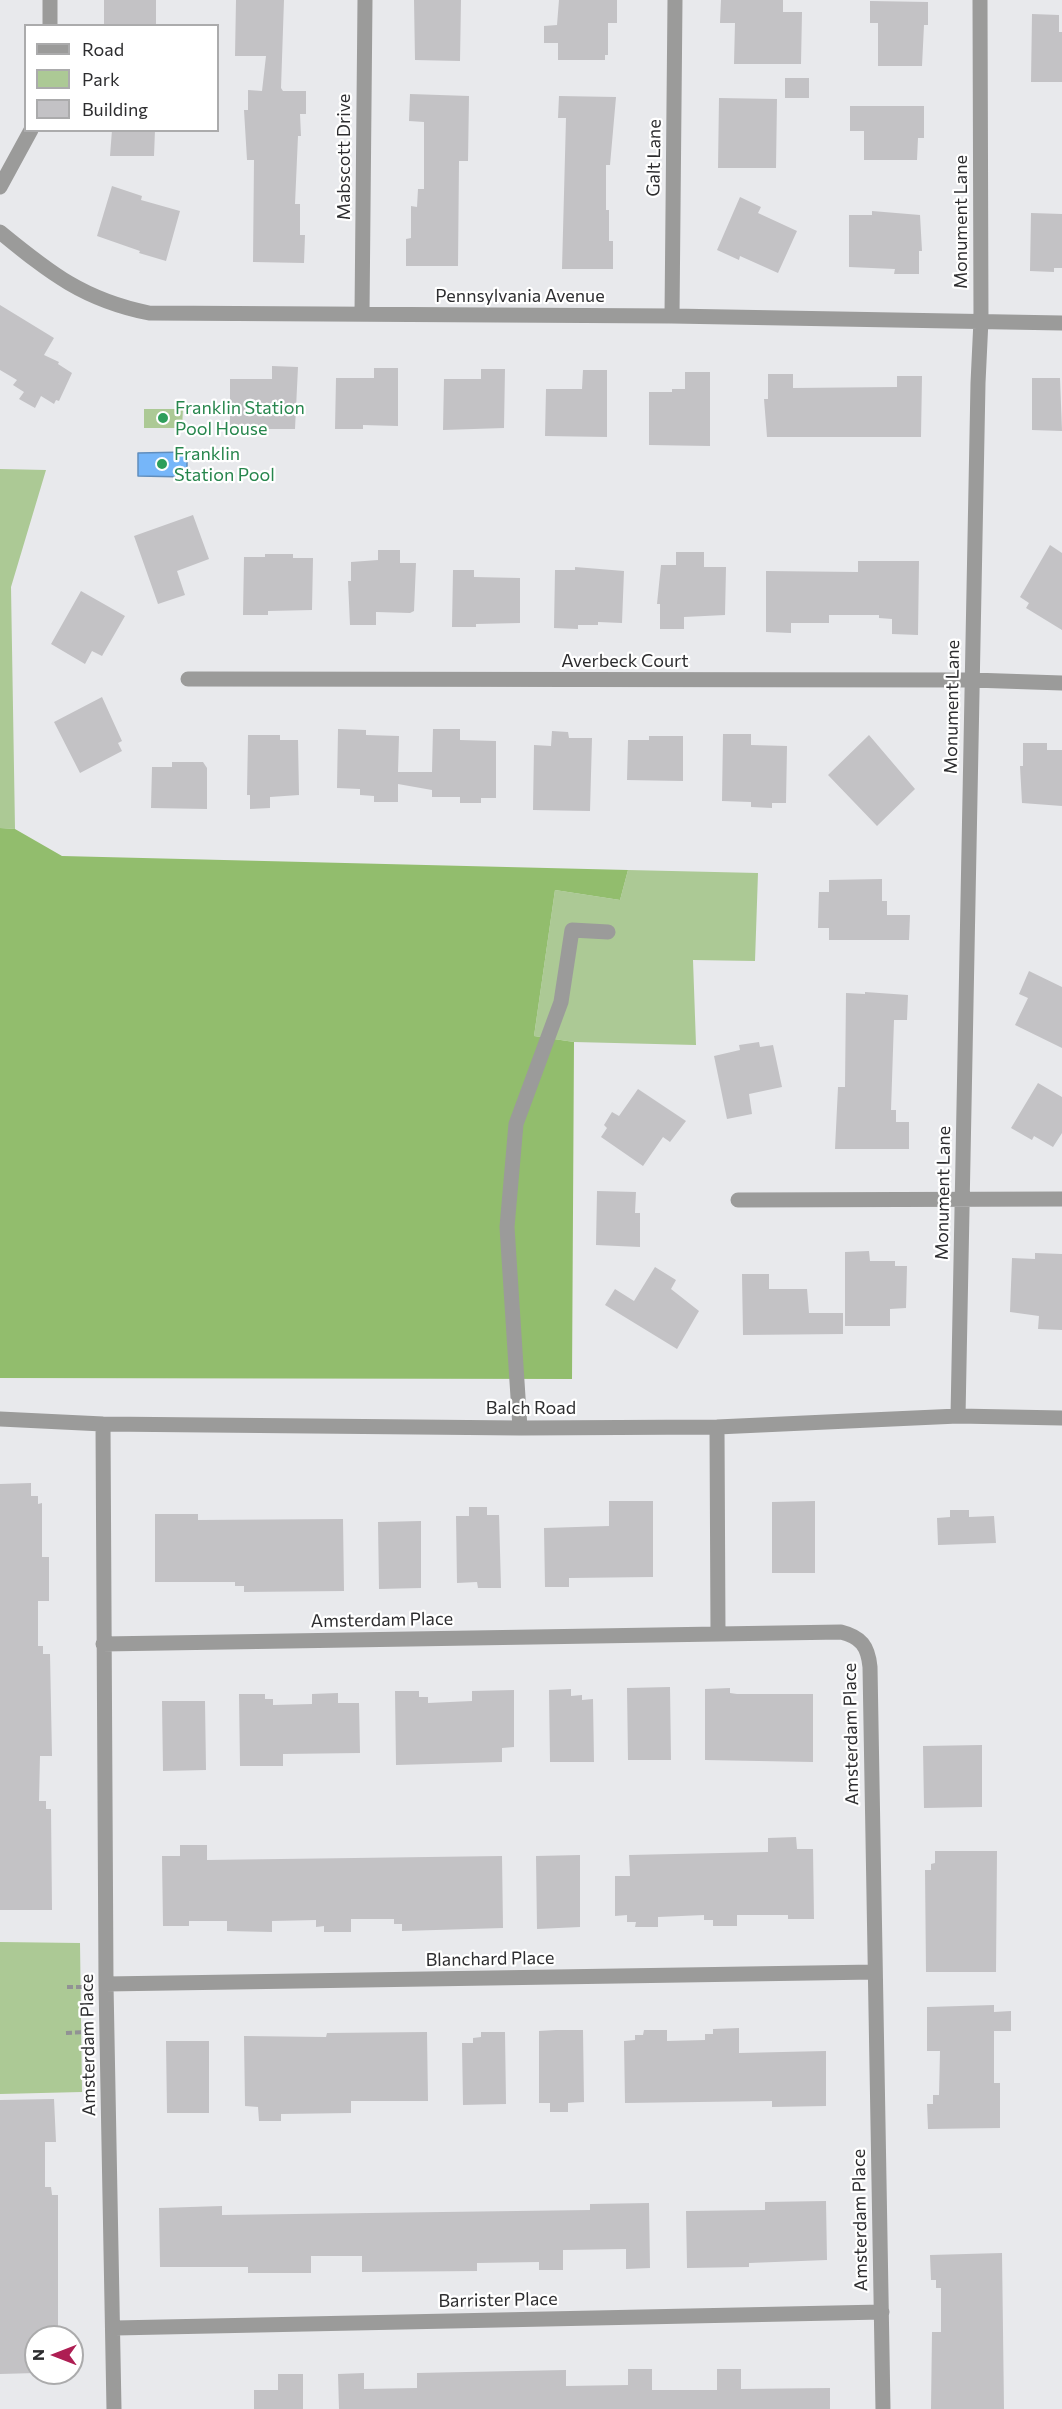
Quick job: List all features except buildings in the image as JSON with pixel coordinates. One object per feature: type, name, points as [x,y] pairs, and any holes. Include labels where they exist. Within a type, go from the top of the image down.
[{"type":"street","points":[[50,0],[50,24]]},
{"type":"street","name":"Mabscott Drive","points":[[362,314],[365,0]]},
{"type":"street","name":"Galt Lane","points":[[672,316],[675,0]]},
{"type":"street","name":"Monument Lane","points":[[958,1416],[981,320],[980,0]]},
{"type":"street","points":[[0,187],[30,132]]},
{"type":"street","name":"Pennsylvania Avenue","points":[[0,232],[33,259],[84,293],[114,306],[149,313],[672,316],[1062,323]]},
{"type":"street","name":"Averbeck Court","points":[[188,680],[972,680],[1062,683]]},
{"type":"street","points":[[520,1428],[507,1227],[516,1124],[561,1002],[572,930],[608,932]]},
{"type":"street","points":[[738,1200],[963,1197],[1050,1201],[1062,1199]]},
{"type":"street","name":"Balch Road","points":[[0,1419],[103,1424],[520,1428],[717,1427],[958,1416],[1062,1418]]},
{"type":"street","name":"Amsterdam Place","points":[[103,1424],[106,1984],[115,2328],[114,2409]]},
{"type":"street","points":[[717,1427],[718,1634]]},
{"type":"street","name":"Amsterdam Place","points":[[103,1644],[841,1632],[854,1635],[865,1644],[870,1666],[883,2409]]},
{"type":"street","name":"Blanchard Place","points":[[106,1984],[874,1972]]},
{"type":"street","name":"Barrister Place","points":[[115,2328],[882,2312]]},
{"type":"path","points":[[66,1987],[88,1987]]},
{"type":"path","points":[[66,2033],[88,2032]]},
{"type":"green space","name":"Franklin Station Pool House","points":[[144,409],[183,409],[182,428],[144,428]]},
{"type":"green space","points":[[0,469],[46,470],[11,587],[15,829],[0,828]]},
{"type":"green space","points":[[0,828],[15,829],[62,856],[628,870],[620,900],[555,890],[534,1036],[574,1042],[572,1379],[0,1378]]},
{"type":"green space","points":[[628,870],[758,873],[755,961],[693,960],[696,1045],[574,1042],[534,1036],[555,890],[620,900]]},
{"type":"green space","points":[[0,1942],[80,1943],[82,2092],[0,2094]]},
{"type":"water","name":"Franklin Station Pool","points":[[187,452],[187,477],[138,476],[138,453]]},
{"type":"place","name":"Franklin Station Pool House","points":[[163,418]]},
{"type":"place","name":"Franklin Station Pool","points":[[162,464]]}]
